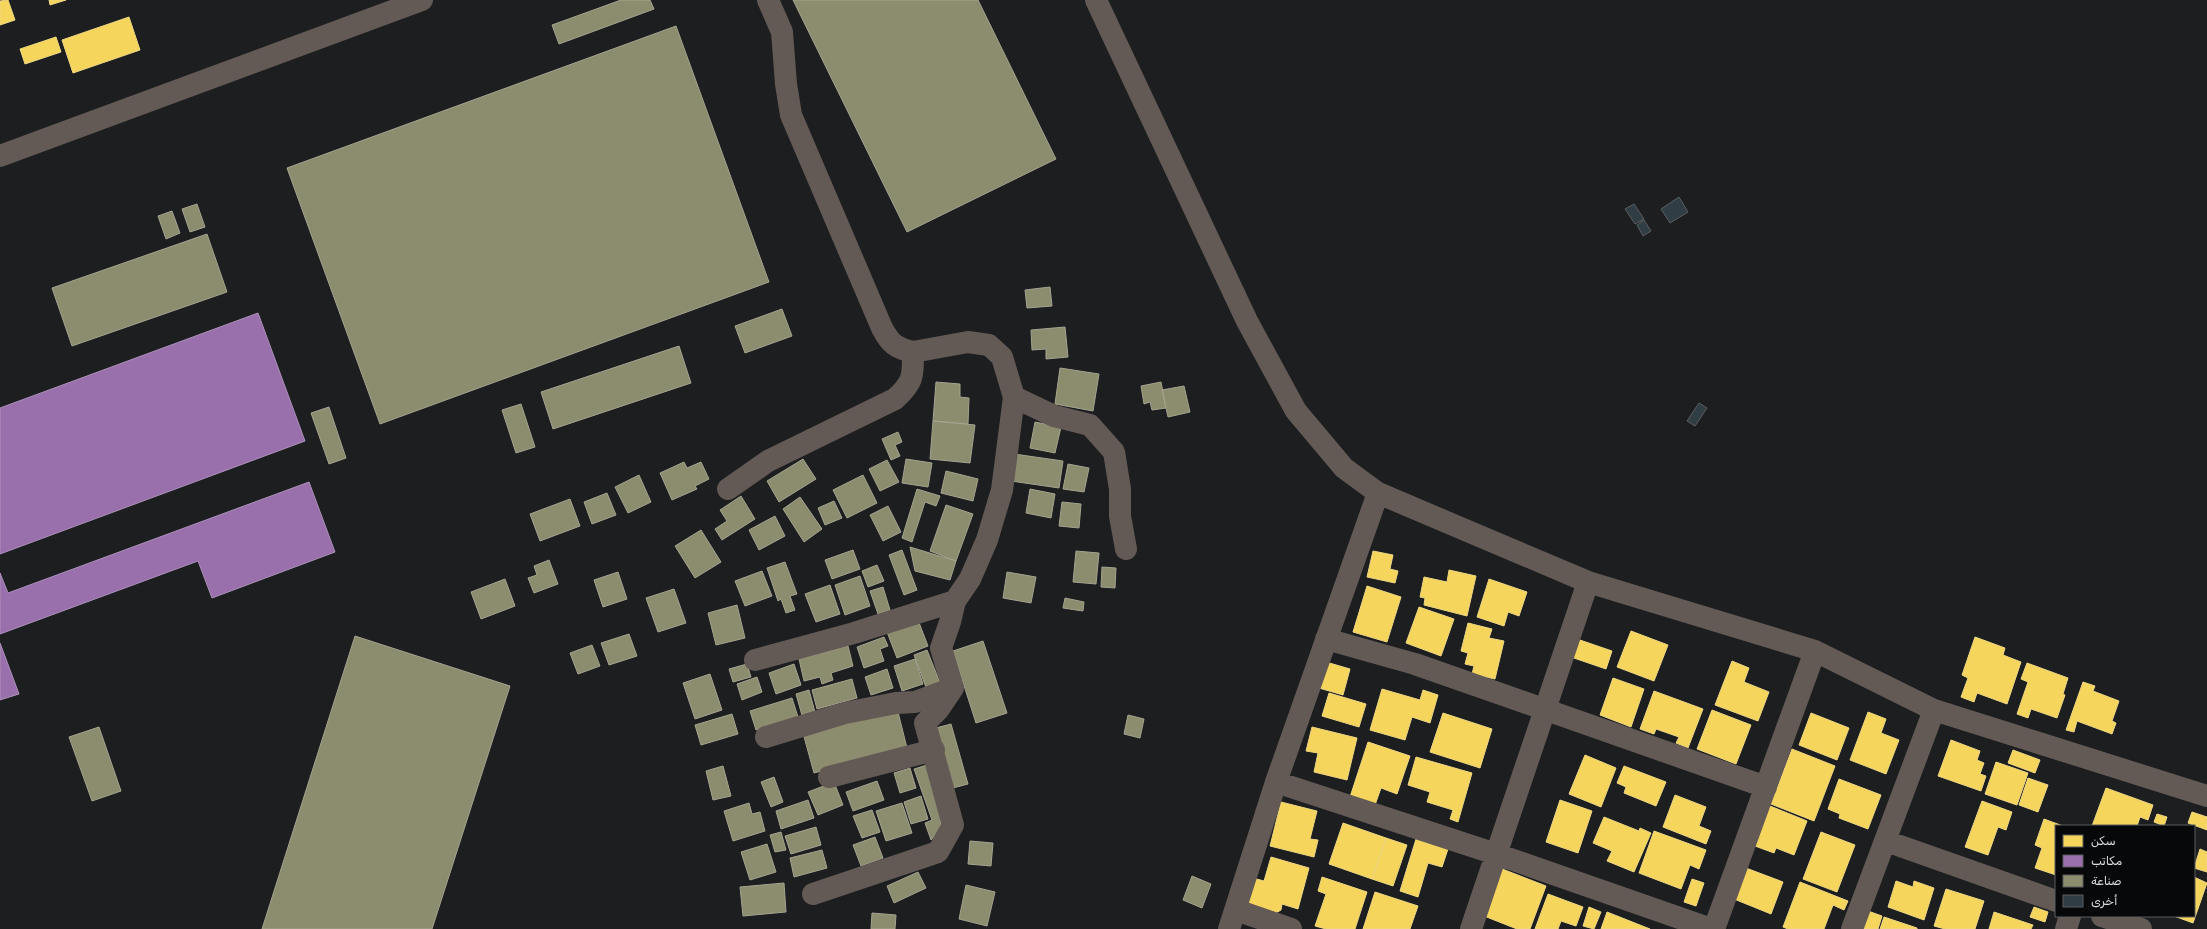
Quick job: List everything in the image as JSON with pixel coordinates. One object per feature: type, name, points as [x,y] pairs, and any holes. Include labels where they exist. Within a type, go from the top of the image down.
[{"type":"street","points":[[0,156],[380,7],[422,0]]},
{"type":"street","points":[[768,0],[782,32],[786,84],[791,115],[882,328],[890,343],[904,350],[913,352],[968,342],[989,345],[1002,357],[1014,397],[1002,490],[987,540],[970,579],[955,601],[950,622],[941,648],[953,688]]},
{"type":"street","points":[[1096,0],[1244,315],[1296,411],[1344,468],[1378,493],[1588,582],[1815,651],[1934,710],[2207,796]]},
{"type":"street","points":[[728,489],[768,461],[895,399],[907,388],[913,377],[913,352]]},
{"type":"street","points":[[1014,397],[1054,416],[1090,425],[1114,452],[1120,489],[1120,516],[1126,549]]},
{"type":"street","points":[[1291,929],[1233,919],[1276,782],[1378,493]]},
{"type":"street","points":[[1471,929],[1588,582]]},
{"type":"street","points":[[755,660],[854,634],[955,601]]},
{"type":"street","points":[[1326,639],[1415,664],[1766,787]]},
{"type":"street","points":[[1276,782],[1496,854],[1712,929],[1766,787],[1815,651]]},
{"type":"street","points":[[766,737],[845,713],[896,703],[916,702],[953,688]]},
{"type":"street","points":[[813,894],[938,852],[953,825],[934,750],[925,724],[953,688]]},
{"type":"street","points":[[1852,929],[1934,710]]},
{"type":"street","points":[[829,777],[934,750]]},
{"type":"street","points":[[1886,841],[2055,901]]},
{"type":"street","points":[[2066,929],[2070,917]]},
{"type":"street","points":[[2105,917],[2141,929]]},
{"type":"building: سكن","points":[[8,0],[15,20],[0,25],[0,1]]},
{"type":"building: سكن","points":[[49,0],[66,0],[50,5]]},
{"type":"building: سكن","points":[[129,17],[140,50],[73,73],[62,40]]},
{"type":"building: سكن","points":[[56,37],[61,52],[25,64],[20,49]]},
{"type":"building: سكن","points":[[1373,551],[1393,555],[1390,569],[1398,571],[1395,583],[1367,577]]},
{"type":"building: سكن","points":[[1449,570],[1476,576],[1467,616],[1424,605],[1425,598],[1420,597],[1424,577],[1447,582]]},
{"type":"building: سكن","points":[[1489,579],[1527,592],[1519,616],[1508,612],[1504,626],[1477,617]]},
{"type":"building: سكن","points":[[1367,586],[1401,597],[1387,642],[1353,632]]},
{"type":"building: سكن","points":[[1419,607],[1454,619],[1441,656],[1406,643]]},
{"type":"building: سكن","points":[[1468,623],[1492,629],[1489,638],[1504,641],[1495,679],[1472,674],[1474,666],[1465,664],[1468,653],[1461,651]]},
{"type":"building: سكن","points":[[1631,631],[1668,645],[1654,681],[1617,667]]},
{"type":"building: سكن","points":[[1975,637],[2005,648],[2003,655],[2021,662],[2007,704],[1977,693],[1974,702],[1961,697],[1968,678],[1962,675]]},
{"type":"building: سكن","points":[[1577,639],[1612,651],[1606,669],[1571,657]]},
{"type":"building: سكن","points":[[1732,661],[1749,668],[1744,682],[1769,692],[1758,721],[1715,705]]},
{"type":"building: سكن","points":[[1326,662],[1350,669],[1343,695],[1319,688]]},
{"type":"building: سكن","points":[[2027,663],[2068,678],[2063,694],[2065,695],[2057,718],[2031,709],[2028,718],[2017,714],[2028,682],[2021,679]]},
{"type":"building: سكن","points":[[1613,678],[1644,689],[1631,727],[1600,715]]},
{"type":"building: سكن","points":[[2083,682],[2095,686],[2093,691],[2119,701],[2112,721],[2116,723],[2112,734],[2077,721],[2074,732],[2066,730]]},
{"type":"building: سكن","points":[[1382,689],[1420,700],[1423,690],[1438,695],[1430,723],[1412,717],[1405,740],[1370,730]]},
{"type":"building: سكن","points":[[1654,691],[1703,709],[1688,748],[1676,743],[1679,737],[1656,729],[1654,734],[1640,729]]},
{"type":"building: سكن","points":[[1329,693],[1366,704],[1359,727],[1322,716]]},
{"type":"building: سكن","points":[[1712,710],[1751,725],[1736,764],[1697,749]]},
{"type":"building: سكن","points":[[1868,712],[1886,719],[1881,733],[1899,740],[1886,774],[1850,760]]},
{"type":"building: سكن","points":[[1443,713],[1492,729],[1480,768],[1430,752]]},
{"type":"building: سكن","points":[[1811,713],[1849,728],[1837,760],[1799,745]]},
{"type":"building: سكن","points":[[1312,727],[1357,738],[1347,780],[1314,772],[1318,753],[1306,751]]},
{"type":"building: سكن","points":[[1951,740],[1980,751],[1977,760],[1984,763],[1980,774],[1986,776],[1981,791],[1938,776]]},
{"type":"building: سكن","points":[[1368,742],[1410,756],[1397,794],[1381,788],[1375,805],[1350,797]]},
{"type":"building: سكن","points":[[1792,749],[1835,766],[1814,821],[1771,804]]},
{"type":"building: سكن","points":[[2013,750],[2040,760],[2035,773],[2008,763]]},
{"type":"building: سكن","points":[[1585,755],[1616,768],[1601,807],[1569,794]]},
{"type":"building: سكن","points":[[1416,757],[1472,773],[1458,822],[1450,819],[1453,810],[1427,802],[1430,792],[1408,785]]},
{"type":"building: سكن","points":[[1996,762],[2028,773],[2017,805],[1985,794]]},
{"type":"building: سكن","points":[[1624,766],[1666,782],[1656,806],[1624,793],[1626,787],[1617,783]]},
{"type":"building: سكن","points":[[2028,778],[2048,785],[2038,812],[2019,805]]},
{"type":"building: سكن","points":[[1839,779],[1881,795],[1868,829],[1839,818],[1840,814],[1828,809]]},
{"type":"building: سكن","points":[[2106,788],[2153,805],[2148,820],[2140,817],[2137,825],[2092,825]]},
{"type":"building: سكن","points":[[1675,795],[1706,807],[1699,826],[1711,831],[1706,844],[1663,827]]},
{"type":"building: سكن","points":[[1560,800],[1592,811],[1578,853],[1546,842]]},
{"type":"building: سكن","points":[[1982,801],[2012,812],[2006,830],[1998,827],[1988,855],[1965,847]]},
{"type":"building: سكن","points":[[1281,802],[1317,811],[1310,839],[1318,840],[1314,857],[1270,846]]},
{"type":"building: سكن","points":[[1770,806],[1807,821],[1794,855],[1776,848],[1774,853],[1755,846]]},
{"type":"building: سكن","points":[[2192,812],[2207,817],[2207,830],[2195,825],[2188,823]]},
{"type":"building: سكن","points":[[2157,814],[2167,817],[2164,825],[2154,822]]},
{"type":"building: سكن","points":[[1604,817],[1639,831],[1640,828],[1651,833],[1634,872],[1607,861],[1612,851],[1593,843]]},
{"type":"building: سكن","points":[[2044,819],[2060,825],[2055,825],[2055,875],[2035,868],[2042,848],[2035,845]]},
{"type":"building: سكن","points":[[1343,823],[1386,838],[1372,879],[1329,864]]},
{"type":"building: سكن","points":[[1654,831],[1706,850],[1699,869],[1690,865],[1681,889],[1639,873]]},
{"type":"building: سكن","points":[[1821,832],[1855,845],[1837,892],[1803,879]]},
{"type":"building: سكن","points":[[1386,838],[1407,845],[1393,886],[1372,879]]},
{"type":"building: سكن","points":[[1416,839],[1448,849],[1442,867],[1428,863],[1418,897],[1400,891]]},
{"type":"building: سكن","points":[[2200,849],[2207,852],[2207,872],[2195,868]]},
{"type":"building: سكن","points":[[1271,857],[1309,868],[1298,909],[1282,904],[1281,910],[1276,913],[1246,904],[1253,878],[1264,881]]},
{"type":"building: سكن","points":[[1492,865],[1546,886],[1530,929],[1517,929],[1474,912]]},
{"type":"building: سكن","points":[[1746,868],[1783,882],[1771,914],[1734,899]]},
{"type":"building: سكن","points":[[1322,877],[1367,892],[1355,929],[1326,929],[1315,926],[1326,894],[1318,891]]},
{"type":"building: سكن","points":[[2195,877],[2207,883],[2193,923],[2177,917],[2195,917]]},
{"type":"building: سكن","points":[[1692,879],[1704,883],[1696,906],[1684,902]]},
{"type":"building: سكن","points":[[1896,881],[1913,887],[1914,881],[1934,888],[1924,920],[1888,907]]},
{"type":"building: سكن","points":[[1800,882],[1848,901],[1844,910],[1833,905],[1824,929],[1788,929],[1783,927]]},
{"type":"building: سكن","points":[[1946,889],[1984,901],[1975,929],[1945,929],[1934,926]]},
{"type":"building: سكن","points":[[1375,892],[1418,906],[1410,929],[1363,929]]},
{"type":"building: سكن","points":[[1548,894],[1583,907],[1576,926],[1561,921],[1558,929],[1535,929]]},
{"type":"building: سكن","points":[[1589,907],[1601,912],[1594,929],[1583,926]]},
{"type":"building: سكن","points":[[2034,907],[2048,912],[2045,922],[2030,917]]},
{"type":"building: سكن","points":[[1868,911],[1882,916],[1878,929],[1862,929]]},
{"type":"building: سكن","points":[[1607,912],[1650,929],[1601,929]]},
{"type":"building: سكن","points":[[1994,912],[2033,925],[2031,929],[1989,929]]},
{"type":"building: سكن","points":[[1884,917],[1917,928],[1917,929],[1880,929]]},
{"type":"building: مكاتب","points":[[258,313],[305,441],[0,554],[0,408]]},
{"type":"building: مكاتب","points":[[309,482],[335,552],[212,598],[198,561],[0,634],[0,573],[8,593]]},
{"type":"building: مكاتب","points":[[0,643],[19,694],[0,700]]},
{"type":"building: صناعة","points":[[621,0],[650,0],[654,9],[559,44],[552,25]]},
{"type":"building: صناعة","points":[[793,0],[978,0],[1056,159],[907,232]]},
{"type":"building: صناعة","points":[[676,26],[769,282],[380,424],[287,168]]},
{"type":"building: صناعة","points":[[197,204],[205,227],[190,232],[182,209]]},
{"type":"building: صناعة","points":[[172,211],[180,233],[166,239],[158,216]]},
{"type":"building: صناعة","points":[[207,234],[227,292],[72,346],[52,288]]},
{"type":"building: صناعة","points":[[1050,287],[1052,306],[1027,308],[1025,290]]},
{"type":"building: صناعة","points":[[782,309],[792,336],[745,353],[735,326]]},
{"type":"building: صناعة","points":[[1065,327],[1068,357],[1046,359],[1046,349],[1032,350],[1031,330]]},
{"type":"building: صناعة","points":[[679,346],[691,383],[553,429],[541,392]]},
{"type":"building: صناعة","points":[[1060,368],[1099,374],[1093,411],[1055,404]]},
{"type":"building: صناعة","points":[[936,382],[960,384],[960,397],[969,398],[968,424],[933,421]]},
{"type":"building: صناعة","points":[[1161,382],[1166,408],[1152,410],[1150,402],[1144,404],[1141,386]]},
{"type":"building: صناعة","points":[[1184,386],[1190,412],[1168,417],[1162,390]]},
{"type":"building: صناعة","points":[[521,404],[535,447],[516,453],[502,410]]},
{"type":"building: صناعة","points":[[329,407],[346,458],[329,464],[311,413]]},
{"type":"building: صناعة","points":[[933,421],[975,425],[970,463],[930,459]]},
{"type":"building: صناعة","points":[[1035,422],[1061,427],[1055,453],[1030,448]]},
{"type":"building: صناعة","points":[[898,432],[902,442],[895,445],[900,456],[891,460],[882,439]]},
{"type":"building: صناعة","points":[[1014,454],[1063,461],[1059,488],[1011,481]]},
{"type":"building: صناعة","points":[[803,459],[816,479],[779,502],[767,481]]},
{"type":"building: صناعة","points":[[906,459],[932,463],[928,487],[902,483]]},
{"type":"building: صناعة","points":[[887,460],[899,482],[880,491],[869,469]]},
{"type":"building: صناعة","points":[[684,462],[687,468],[701,462],[709,479],[695,486],[697,489],[672,500],[660,473]]},
{"type":"building: صناعة","points":[[1068,464],[1089,468],[1084,492],[1063,489]]},
{"type":"building: صناعة","points":[[946,471],[978,479],[973,501],[941,493]]},
{"type":"building: صناعة","points":[[639,475],[651,502],[628,513],[615,487]]},
{"type":"building: صناعة","points":[[863,475],[877,503],[847,518],[833,490]]},
{"type":"building: صناعة","points":[[917,489],[940,496],[936,506],[925,502],[912,542],[902,538]]},
{"type":"building: صناعة","points":[[1030,489],[1055,494],[1051,518],[1026,513]]},
{"type":"building: صناعة","points":[[607,493],[616,515],[592,524],[584,502]]},
{"type":"building: صناعة","points":[[741,496],[755,519],[722,540],[715,529],[727,521],[720,510]]},
{"type":"building: صناعة","points":[[800,497],[822,529],[804,542],[783,509]]},
{"type":"building: صناعة","points":[[570,499],[580,526],[540,541],[530,514]]},
{"type":"building: صناعة","points":[[834,501],[842,518],[825,525],[818,508]]},
{"type":"building: صناعة","points":[[1062,502],[1081,504],[1079,528],[1059,526]]},
{"type":"building: صناعة","points":[[946,505],[973,514],[956,561],[930,551]]},
{"type":"building: صناعة","points":[[888,506],[901,532],[883,541],[870,515]]},
{"type":"building: صناعة","points":[[775,516],[785,536],[759,550],[749,530]]},
{"type":"building: صناعة","points":[[701,530],[721,562],[695,578],[675,546]]},
{"type":"building: صناعة","points":[[910,547],[956,561],[950,580],[915,571]]},
{"type":"building: صناعة","points":[[853,550],[860,569],[832,579],[825,560]]},
{"type":"building: صناعة","points":[[902,550],[917,590],[904,595],[889,555]]},
{"type":"building: صناعة","points":[[1076,551],[1099,553],[1096,584],[1073,582]]},
{"type":"building: صناعة","points":[[549,560],[558,584],[534,593],[528,578],[537,575],[534,566]]},
{"type":"building: صناعة","points":[[785,562],[797,594],[790,596],[795,610],[786,613],[781,599],[778,601],[767,568]]},
{"type":"building: صناعة","points":[[877,565],[884,581],[868,587],[862,571]]},
{"type":"building: صناعة","points":[[1102,567],[1116,568],[1115,588],[1101,587]]},
{"type":"building: صناعة","points":[[762,571],[772,596],[745,606],[735,581]]},
{"type":"building: صناعة","points":[[618,572],[627,599],[603,607],[594,580]]},
{"type":"building: صناعة","points":[[1007,572],[1036,577],[1031,603],[1003,598]]},
{"type":"building: صناعة","points":[[860,576],[870,606],[845,615],[835,585]]},
{"type":"building: صناعة","points":[[505,579],[515,606],[481,619],[471,592]]},
{"type":"building: صناعة","points":[[830,585],[840,614],[816,622],[805,594]]},
{"type":"building: صناعة","points":[[883,587],[890,610],[878,614],[870,591]]},
{"type":"building: صناعة","points":[[674,589],[686,623],[658,632],[646,598]]},
{"type":"building: صناعة","points":[[1065,598],[1084,602],[1083,611],[1063,608]]},
{"type":"building: صناعة","points":[[737,605],[745,638],[716,645],[708,613]]},
{"type":"building: صناعة","points":[[918,620],[928,646],[897,658],[887,632]]},
{"type":"building: صناعة","points":[[629,634],[637,656],[609,665],[601,643]]},
{"type":"building: صناعة","points":[[355,636],[510,686],[432,929],[262,929]]},
{"type":"building: صناعة","points":[[884,637],[888,646],[880,649],[884,661],[864,668],[857,647]]},
{"type":"building: صناعة","points":[[983,641],[1007,713],[976,723],[953,651]]},
{"type":"building: صناعة","points":[[592,645],[600,666],[578,674],[570,653]]},
{"type":"building: صناعة","points":[[848,646],[853,666],[831,673],[833,680],[822,684],[820,677],[804,681],[799,659]]},
{"type":"building: صناعة","points":[[927,650],[941,685],[927,690],[914,655]]},
{"type":"building: صناعة","points":[[915,659],[923,684],[902,691],[894,666]]},
{"type":"building: صناعة","points":[[747,664],[751,677],[733,682],[729,669]]},
{"type":"building: صناعة","points":[[794,664],[801,685],[776,694],[769,673]]},
{"type":"building: صناعة","points":[[887,669],[893,688],[871,695],[865,677]]},
{"type":"building: صناعة","points":[[710,674],[722,710],[695,719],[683,683]]},
{"type":"building: صناعة","points":[[757,677],[762,692],[742,700],[737,684]]},
{"type":"building: صناعة","points":[[852,679],[857,698],[817,709],[812,690]]},
{"type":"building: صناعة","points":[[809,690],[816,716],[803,719],[796,694]]},
{"type":"building: صناعة","points":[[792,698],[798,717],[756,730],[750,711]]},
{"type":"building: صناعة","points":[[897,708],[907,748],[814,773],[803,733]]},
{"type":"building: صناعة","points":[[732,714],[738,734],[701,745],[695,725]]},
{"type":"building: صناعة","points":[[1128,715],[1144,719],[1140,738],[1124,734]]},
{"type":"building: صناعة","points":[[951,724],[968,784],[949,789],[932,729]]},
{"type":"building: صناعة","points":[[99,727],[121,791],[92,801],[69,737]]},
{"type":"building: صناعة","points":[[927,765],[942,809],[940,830],[931,840],[925,823],[932,820],[914,769]]},
{"type":"building: صناعة","points":[[723,766],[731,796],[713,800],[706,771]]},
{"type":"building: صناعة","points":[[910,768],[916,788],[900,793],[894,773]]},
{"type":"building: صناعة","points":[[774,777],[783,802],[771,807],[761,782]]},
{"type":"building: صناعة","points":[[877,781],[884,800],[853,811],[846,792]]},
{"type":"building: صناعة","points":[[834,782],[843,805],[818,815],[808,792]]},
{"type":"building: صناعة","points":[[921,796],[928,819],[911,824],[904,802]]},
{"type":"building: صناعة","points":[[808,800],[814,818],[781,829],[776,811]]},
{"type":"building: صناعة","points":[[749,803],[752,814],[760,812],[765,831],[733,841],[724,811]]},
{"type":"building: صناعة","points":[[902,803],[912,833],[886,841],[876,811]]},
{"type":"building: صناعة","points":[[872,810],[880,832],[862,838],[853,816]]},
{"type":"building: صناعة","points":[[816,827],[821,845],[791,854],[785,836]]},
{"type":"building: صناعة","points":[[781,832],[786,850],[775,852],[770,835]]},
{"type":"building: صناعة","points":[[875,837],[883,858],[861,866],[853,845]]},
{"type":"building: صناعة","points":[[970,841],[993,843],[991,866],[968,864]]},
{"type":"building: صناعة","points":[[767,844],[776,872],[750,880],[741,852]]},
{"type":"building: صناعة","points":[[822,850],[827,868],[794,877],[790,858]]},
{"type":"building: صناعة","points":[[918,872],[926,888],[894,903],[887,886]]},
{"type":"building: صناعة","points":[[1192,876],[1211,884],[1202,908],[1183,900]]},
{"type":"building: صناعة","points":[[784,883],[786,912],[743,916],[740,887]]},
{"type":"building: صناعة","points":[[966,885],[995,892],[987,926],[959,919]]},
{"type":"building: صناعة","points":[[872,913],[896,915],[895,929],[871,929]]},
{"type":"building: أخرى","points":[[1679,197],[1688,212],[1670,223],[1661,209]]},
{"type":"building: أخرى","points":[[1634,204],[1644,219],[1635,224],[1625,209]]},
{"type":"building: أخرى","points":[[1644,220],[1651,231],[1643,236],[1637,225]]},
{"type":"building: أخرى","points":[[1699,403],[1707,408],[1695,426],[1687,421]]}]
